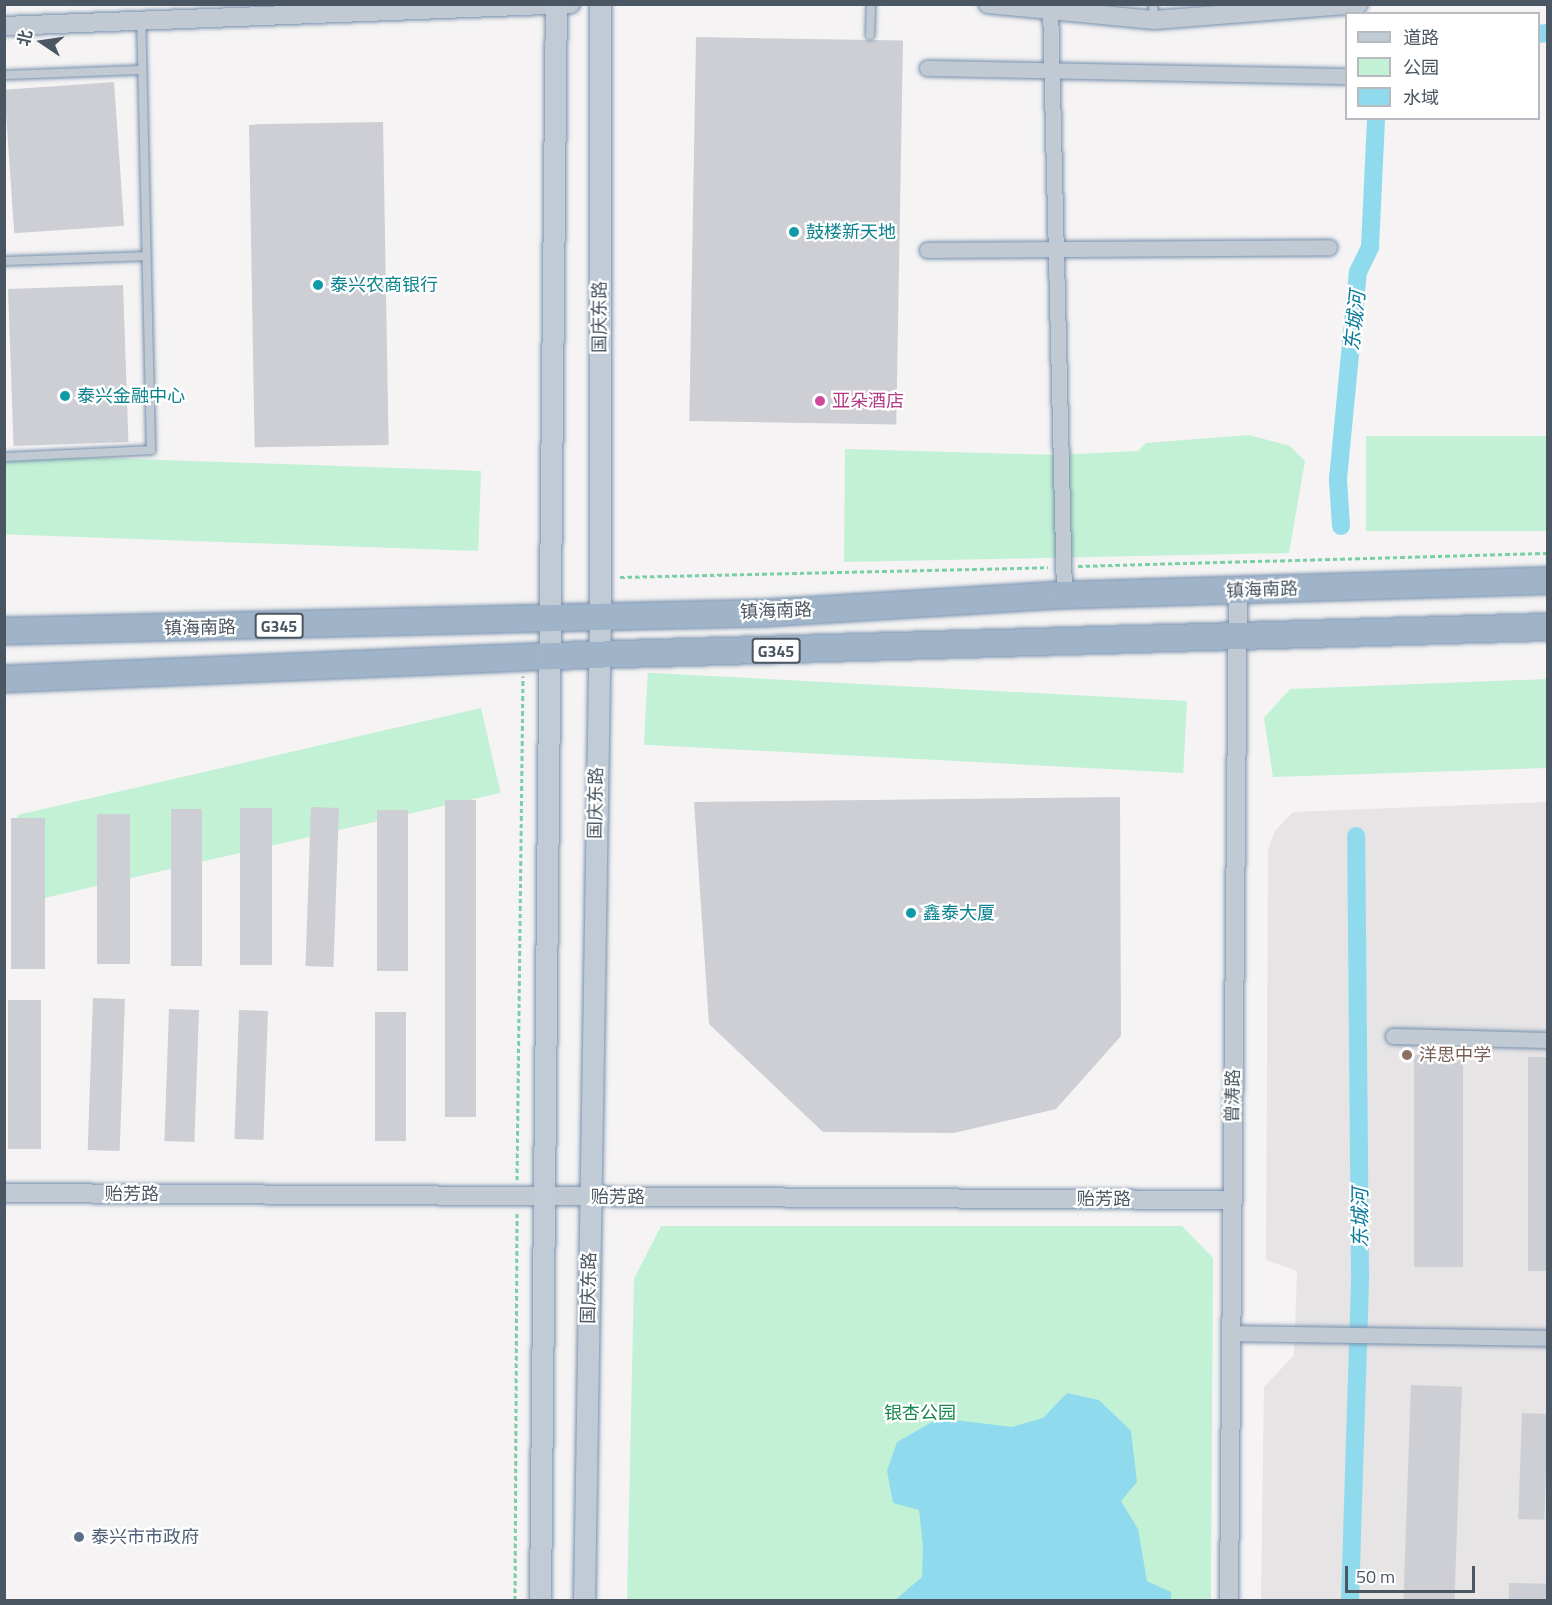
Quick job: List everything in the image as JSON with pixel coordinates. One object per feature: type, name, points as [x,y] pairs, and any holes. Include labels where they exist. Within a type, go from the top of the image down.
[{"type":"highway","name":"镇海南路","points":[[4,631],[767,613],[1064,595],[1548,580]]},
{"type":"highway","name":"G345","points":[[4,679],[523,657],[1237,640],[1548,627]]},
{"type":"main road","name":"国庆东路","points":[[584,1600],[600,616],[600,4]]},
{"type":"main road","points":[[540,1600],[561,5]]},
{"type":"street","points":[[988,4],[1050,9],[1154,12],[1358,4]]},
{"type":"street","points":[[4,26],[561,5]]},
{"type":"street","points":[[1050,9],[1057,251],[1061,566],[1064,595]]},
{"type":"street","points":[[927,68],[1053,69],[1199,77],[1344,76]]},
{"type":"street","points":[[927,250],[1057,251],[1329,247]]},
{"type":"street","name":"曾涛路","points":[[1228,1600],[1238,591]]},
{"type":"street","points":[[1393,1036],[1548,1040]]},
{"type":"street","name":"贻芳路","points":[[4,1193],[1232,1200]]},
{"type":"street","points":[[1231,1333],[1548,1338]]},
{"type":"lane","points":[[870,35],[871,4]]},
{"type":"lane","points":[[4,457],[151,450],[141,21]]},
{"type":"lane","points":[[4,75],[142,70]]},
{"type":"lane","points":[[4,261],[146,256]]},
{"type":"path","points":[[600,578],[1548,553]]},
{"type":"path","points":[[515,1600],[523,657]]},
{"type":"shaded area","name":"洋思中学","points":[[1547,802],[1547,1600],[1261,1600],[1264,1387],[1294,1355],[1297,1271],[1266,1260],[1268,850],[1275,831],[1293,812]]},
{"type":"green space","points":[[1249,435],[1290,446],[1305,461],[1289,553],[844,562],[845,449],[1057,455],[1138,451],[1146,443]]},
{"type":"green space","points":[[1366,436],[1547,436],[1547,531],[1366,531]]},
{"type":"green space","points":[[5,454],[481,471],[478,551],[4,534]]},
{"type":"green space","points":[[648,673],[1187,701],[1183,773],[644,745]]},
{"type":"green space","points":[[1547,679],[1547,768],[1273,777],[1264,718],[1290,689]]},
{"type":"green space","points":[[481,708],[501,793],[37,900],[17,815]]},
{"type":"green space","name":"银杏公园","points":[[661,1226],[1182,1226],[1213,1258],[1211,1600],[627,1600],[634,1279]]},
{"type":"water","points":[[1067,1393],[1099,1400],[1131,1431],[1137,1482],[1121,1501],[1138,1529],[1147,1581],[1171,1592],[1171,1600],[895,1600],[922,1577],[923,1546],[919,1510],[893,1503],[887,1471],[897,1442],[939,1418],[1012,1427],[1043,1418]]},
{"type":"building","name":"鼓楼新天地","points":[[696,37],[903,41],[896,425],[689,421]]},
{"type":"building","points":[[114,82],[124,226],[14,233],[4,90]]},
{"type":"building","name":"泰兴农商银行","points":[[383,122],[389,445],[255,447],[249,124]]},
{"type":"building","name":"泰兴金融中心","points":[[123,285],[128,442],[14,446],[8,289]]},
{"type":"building","name":"鑫泰大厦","points":[[1120,797],[1121,1036],[1056,1109],[954,1133],[823,1132],[709,1024],[694,802]]},
{"type":"building","points":[[445,800],[476,800],[476,1117],[445,1117]]},
{"type":"building","points":[[311,807],[339,808],[333,967],[305,966]]},
{"type":"building","points":[[240,808],[272,808],[272,965],[240,965]]},
{"type":"building","points":[[171,809],[202,809],[202,966],[171,966]]},
{"type":"building","points":[[377,810],[408,810],[408,971],[377,971]]},
{"type":"building","points":[[97,814],[130,814],[130,964],[97,964]]},
{"type":"building","points":[[11,818],[45,818],[45,969],[11,969]]},
{"type":"building","points":[[93,998],[125,999],[120,1151],[88,1150]]},
{"type":"building","points":[[8,1000],[41,1000],[41,1149],[8,1149]]},
{"type":"building","points":[[169,1009],[199,1010],[194,1142],[164,1141]]},
{"type":"building","points":[[239,1010],[268,1011],[263,1140],[234,1139]]},
{"type":"building","points":[[375,1012],[406,1012],[406,1141],[375,1141]]},
{"type":"building","points":[[1414,1055],[1463,1055],[1463,1267],[1414,1267]]},
{"type":"building","points":[[1528,1057],[1548,1057],[1548,1271],[1528,1271]]},
{"type":"building","points":[[1411,1385],[1462,1387],[1455,1600],[1403,1600]]},
{"type":"building","points":[[1522,1413],[1548,1414],[1544,1520],[1518,1519]]},
{"type":"building","points":[[1509,1583],[1548,1584],[1548,1600],[1509,1600]]},
{"type":"waterway","name":"东城河","points":[[1540,34],[1548,33]]},
{"type":"waterway","name":"东城河","points":[[1341,526],[1338,479],[1358,272],[1370,247],[1376,120]]},
{"type":"waterway","name":"东城河","points":[[1350,1600],[1360,1274],[1356,836]]},
{"type":"place","name":"鼓楼新天地","points":[[794,232]]},
{"type":"place","name":"泰兴农商银行","points":[[318,285]]},
{"type":"place","name":"泰兴金融中心","points":[[65,396]]},
{"type":"place","name":"亚朵酒店","points":[[820,401]]},
{"type":"place","name":"鑫泰大厦","points":[[911,913]]},
{"type":"place","name":"洋思中学","points":[[1407,1055]]},
{"type":"place","name":"泰兴市市政府","points":[[79,1537]]}]
